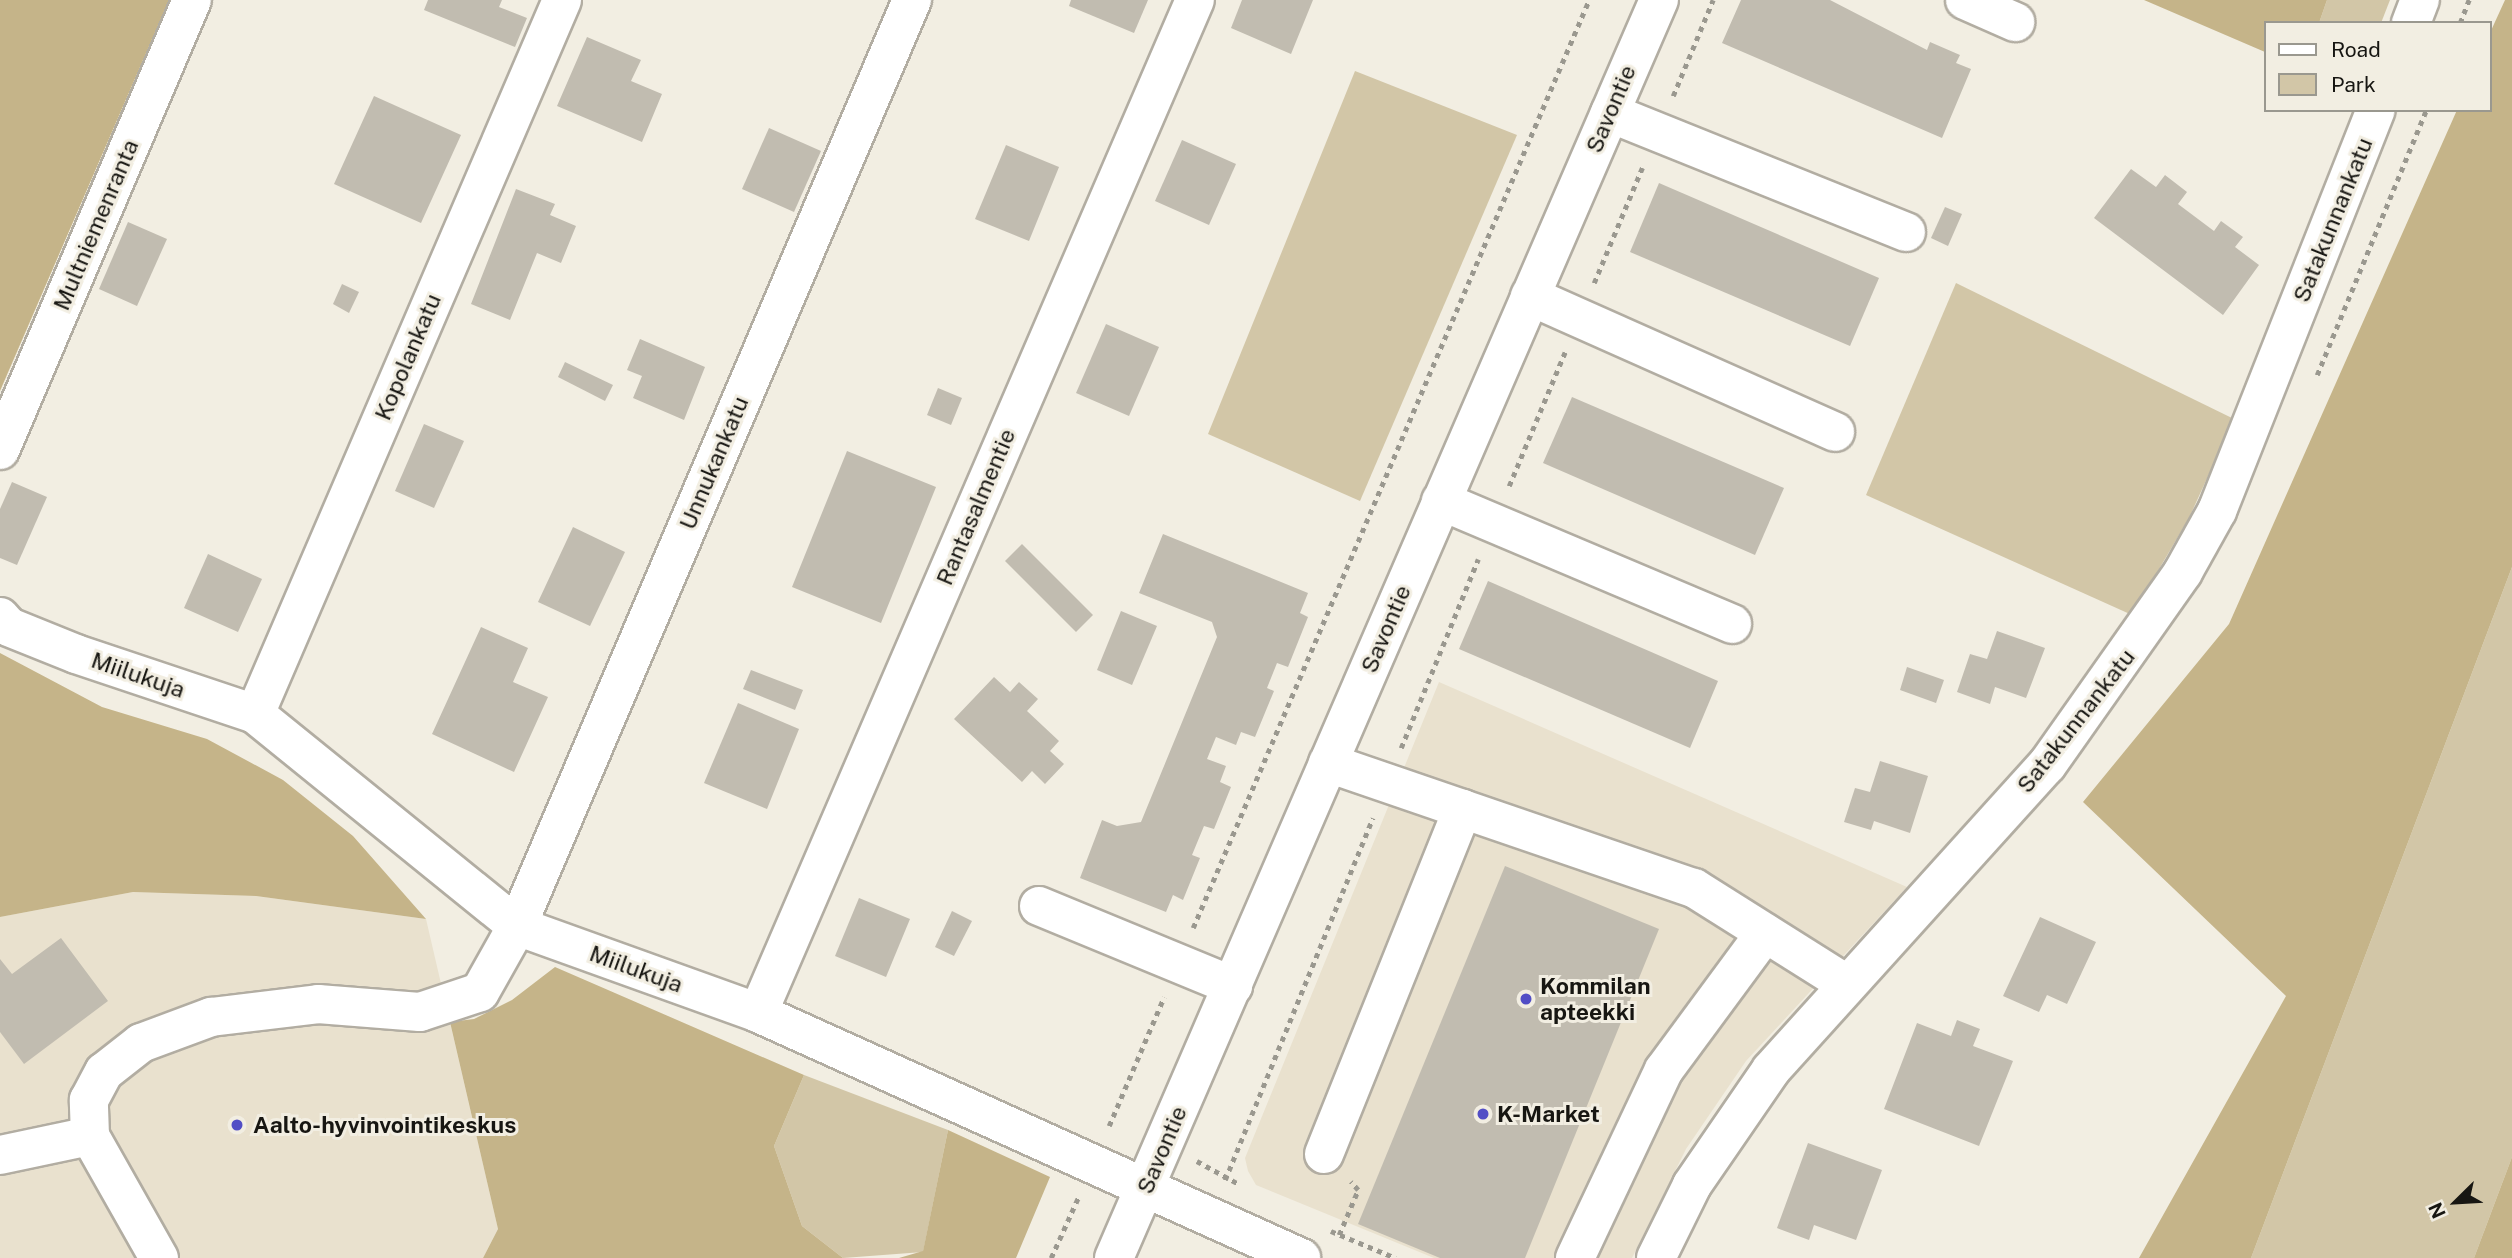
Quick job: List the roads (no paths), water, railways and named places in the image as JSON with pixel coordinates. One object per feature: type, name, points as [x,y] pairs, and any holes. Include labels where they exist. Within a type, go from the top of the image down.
[{"type":"street","name":"Multniemenranta","points":[[0,450],[192,0]]},
{"type":"street","name":"Kopolankatu","points":[[255,715],[562,0]]},
{"type":"street","name":"Unnukankatu","points":[[90,1136],[89,1100],[104,1072],[141,1043],[211,1017],[317,1004],[420,1012],[456,1004],[481,992],[517,926],[912,0]]},
{"type":"street","name":"Rantasalmentie","points":[[758,1013],[1195,0]]},
{"type":"street","name":"Savontie","points":[[1114,1258],[1658,0]]},
{"type":"street","points":[[1965,0],[2015,22]]},
{"type":"street","points":[[2412,21],[2420,0]]},
{"type":"street","name":"Satakunnankatu","points":[[1656,1258],[1730,1124],[1845,983],[2047,765],[2183,572],[2217,511],[2375,112]]},
{"type":"street","points":[[1610,113],[1906,232]]},
{"type":"street","points":[[1530,296],[1835,432]]},
{"type":"street","points":[[1441,501],[1732,624]]},
{"type":"street","name":"Miilukuja","points":[[5,622],[255,715],[517,926],[758,1013],[1301,1258]]},
{"type":"street","points":[[1328,763],[1694,888],[1845,983]]},
{"type":"street","points":[[1324,1154],[1463,809]]},
{"type":"street","points":[[1039,906],[1233,986]]},
{"type":"street","points":[[1575,1258],[1664,1070],[1765,933]]},
{"type":"street","points":[[0,1155],[90,1136],[159,1258]]},
{"type":"place","name":"Kommilan apteekki","points":[[1526,999]]},
{"type":"place","name":"K-Market","points":[[1483,1114]]},
{"type":"place","name":"Aalto-hyvinvointikeskus","points":[[237,1125]]}]
